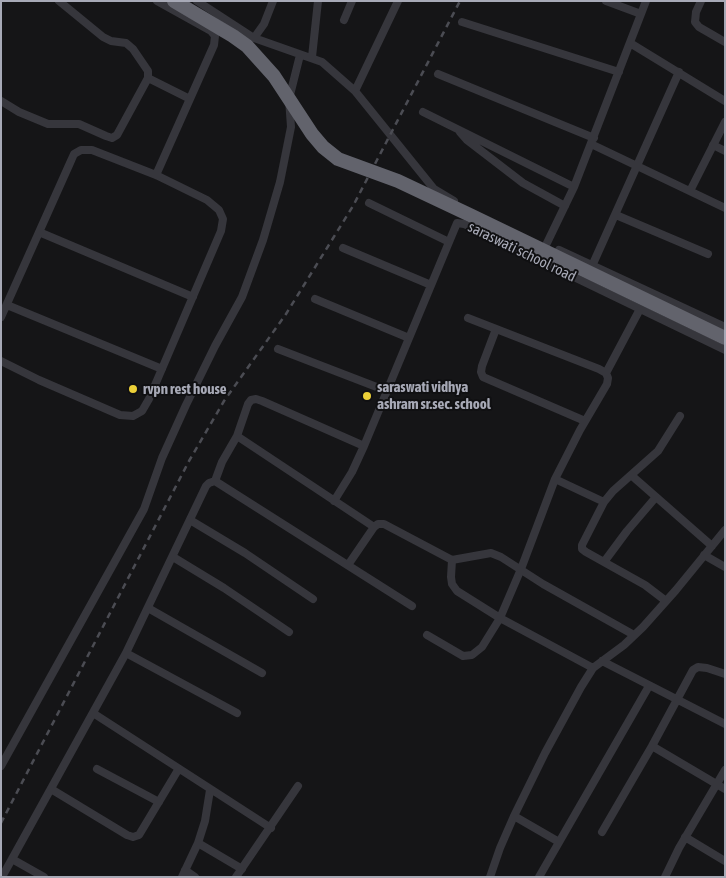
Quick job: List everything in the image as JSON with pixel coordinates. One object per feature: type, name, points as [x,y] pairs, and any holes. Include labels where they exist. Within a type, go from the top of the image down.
[{"type":"highway","points":[[174,1],[233,36],[261,59],[312,134],[323,147],[338,159],[398,181],[725,338]]},
{"type":"street","points":[[1,101],[19,112],[48,124],[79,124],[112,138],[117,135],[148,78],[148,72],[144,63],[133,49],[126,44],[103,37],[58,1]]},
{"type":"street","points":[[156,175],[214,45],[215,36],[211,31],[157,1]]},
{"type":"street","points":[[197,1],[254,38],[322,62],[355,91],[434,189],[464,207],[725,327]]},
{"type":"street","points":[[254,38],[264,24],[274,1]]},
{"type":"street","points":[[312,57],[318,1]]},
{"type":"street","points":[[344,20],[352,1]]},
{"type":"street","points":[[355,91],[398,1]]},
{"type":"street","points":[[606,1],[641,14]]},
{"type":"street","points":[[546,244],[574,187],[593,141],[646,1]]},
{"type":"street","points":[[701,1],[696,12],[695,22],[699,27],[725,42]]},
{"type":"street","points":[[462,22],[619,72]]},
{"type":"street","points":[[630,43],[725,102]]},
{"type":"street","points":[[1,766],[144,509],[162,458],[186,405],[214,346],[242,297],[263,240],[280,182],[291,127],[289,99],[300,55]]},
{"type":"street","points":[[592,266],[679,72]]},
{"type":"street","points":[[438,74],[593,141],[638,166],[725,208]]},
{"type":"street","points":[[148,78],[190,99]]},
{"type":"street","points":[[423,112],[574,187]]},
{"type":"street","points":[[690,191],[725,122]]},
{"type":"street","points":[[457,129],[467,140],[523,183],[565,206]]},
{"type":"street","points":[[713,145],[725,151]]},
{"type":"street","points":[[1,317],[74,154],[81,150],[92,150],[156,175],[207,200],[219,210],[224,220],[222,231],[149,399],[142,411],[133,416],[120,415],[39,380],[1,361]]},
{"type":"street","points":[[369,203],[449,242]]},
{"type":"street","points":[[616,215],[708,254]]},
{"type":"street","name":"saraswati school road","points":[[334,501],[352,472],[364,446],[457,223],[464,224],[725,350]]},
{"type":"street","points":[[39,232],[193,296]]},
{"type":"street","points":[[343,248],[431,285]]},
{"type":"street","points":[[315,299],[409,338]]},
{"type":"street","points":[[7,305],[162,369]]},
{"type":"street","points":[[427,635],[463,656],[472,655],[482,647],[500,618],[555,479],[585,421],[607,384],[608,378],[606,373],[640,309]]},
{"type":"street","points":[[468,318],[606,373]]},
{"type":"street","points":[[496,329],[482,366],[481,372],[483,377],[585,421]]},
{"type":"street","points":[[278,349],[387,391]]},
{"type":"street","points":[[2,877],[126,653],[206,486],[214,480],[236,436],[251,400],[256,399],[364,446]]},
{"type":"street","points":[[666,601],[645,585],[586,552],[582,549],[582,545],[604,502],[613,491],[658,451],[680,416]]},
{"type":"street","points":[[236,436],[374,527]]},
{"type":"street","points":[[631,475],[712,546]]},
{"type":"street","points":[[555,479],[604,502]]},
{"type":"street","points":[[214,480],[412,606]]},
{"type":"street","points":[[604,562],[656,497]]},
{"type":"street","points":[[190,520],[244,552],[313,599]]},
{"type":"street","points":[[348,565],[374,527],[378,524],[384,524],[452,560],[491,554],[501,557],[543,584],[634,635]]},
{"type":"street","points":[[490,877],[500,848],[544,753],[593,668],[634,635],[666,601],[725,530]]},
{"type":"street","points":[[704,555],[725,567]]},
{"type":"street","points":[[173,557],[290,632]]},
{"type":"street","points":[[452,560],[452,584],[457,591],[500,618],[593,668]]},
{"type":"street","points":[[148,608],[262,673]]},
{"type":"street","points":[[126,653],[237,713]]},
{"type":"street","points":[[602,661],[725,724]]},
{"type":"street","points":[[602,832],[693,670],[698,667],[707,668],[725,674]]},
{"type":"street","points":[[539,877],[649,686]]},
{"type":"street","points":[[93,713],[270,828]]},
{"type":"street","points":[[652,746],[725,789]]},
{"type":"street","points":[[97,769],[159,802]]},
{"type":"street","points":[[51,789],[127,835],[134,837],[139,835],[178,770]]},
{"type":"street","points":[[665,877],[685,837],[725,770]]},
{"type":"street","points":[[236,877],[298,786]]},
{"type":"street","points":[[195,877],[184,873],[205,821],[210,790]]},
{"type":"street","points":[[514,816],[559,842]]},
{"type":"street","points":[[685,837],[725,861]]},
{"type":"street","points":[[198,842],[242,869]]},
{"type":"street","points":[[12,859],[44,877]]},
{"type":"railway","points":[[1,823],[189,461],[224,401],[286,314],[353,206],[460,1]]},
{"type":"place","name":"rvpn rest house","points":[[133,389]]},
{"type":"place","name":"saraswati vidhya ashram sr.sec. school","points":[[367,396]]}]
